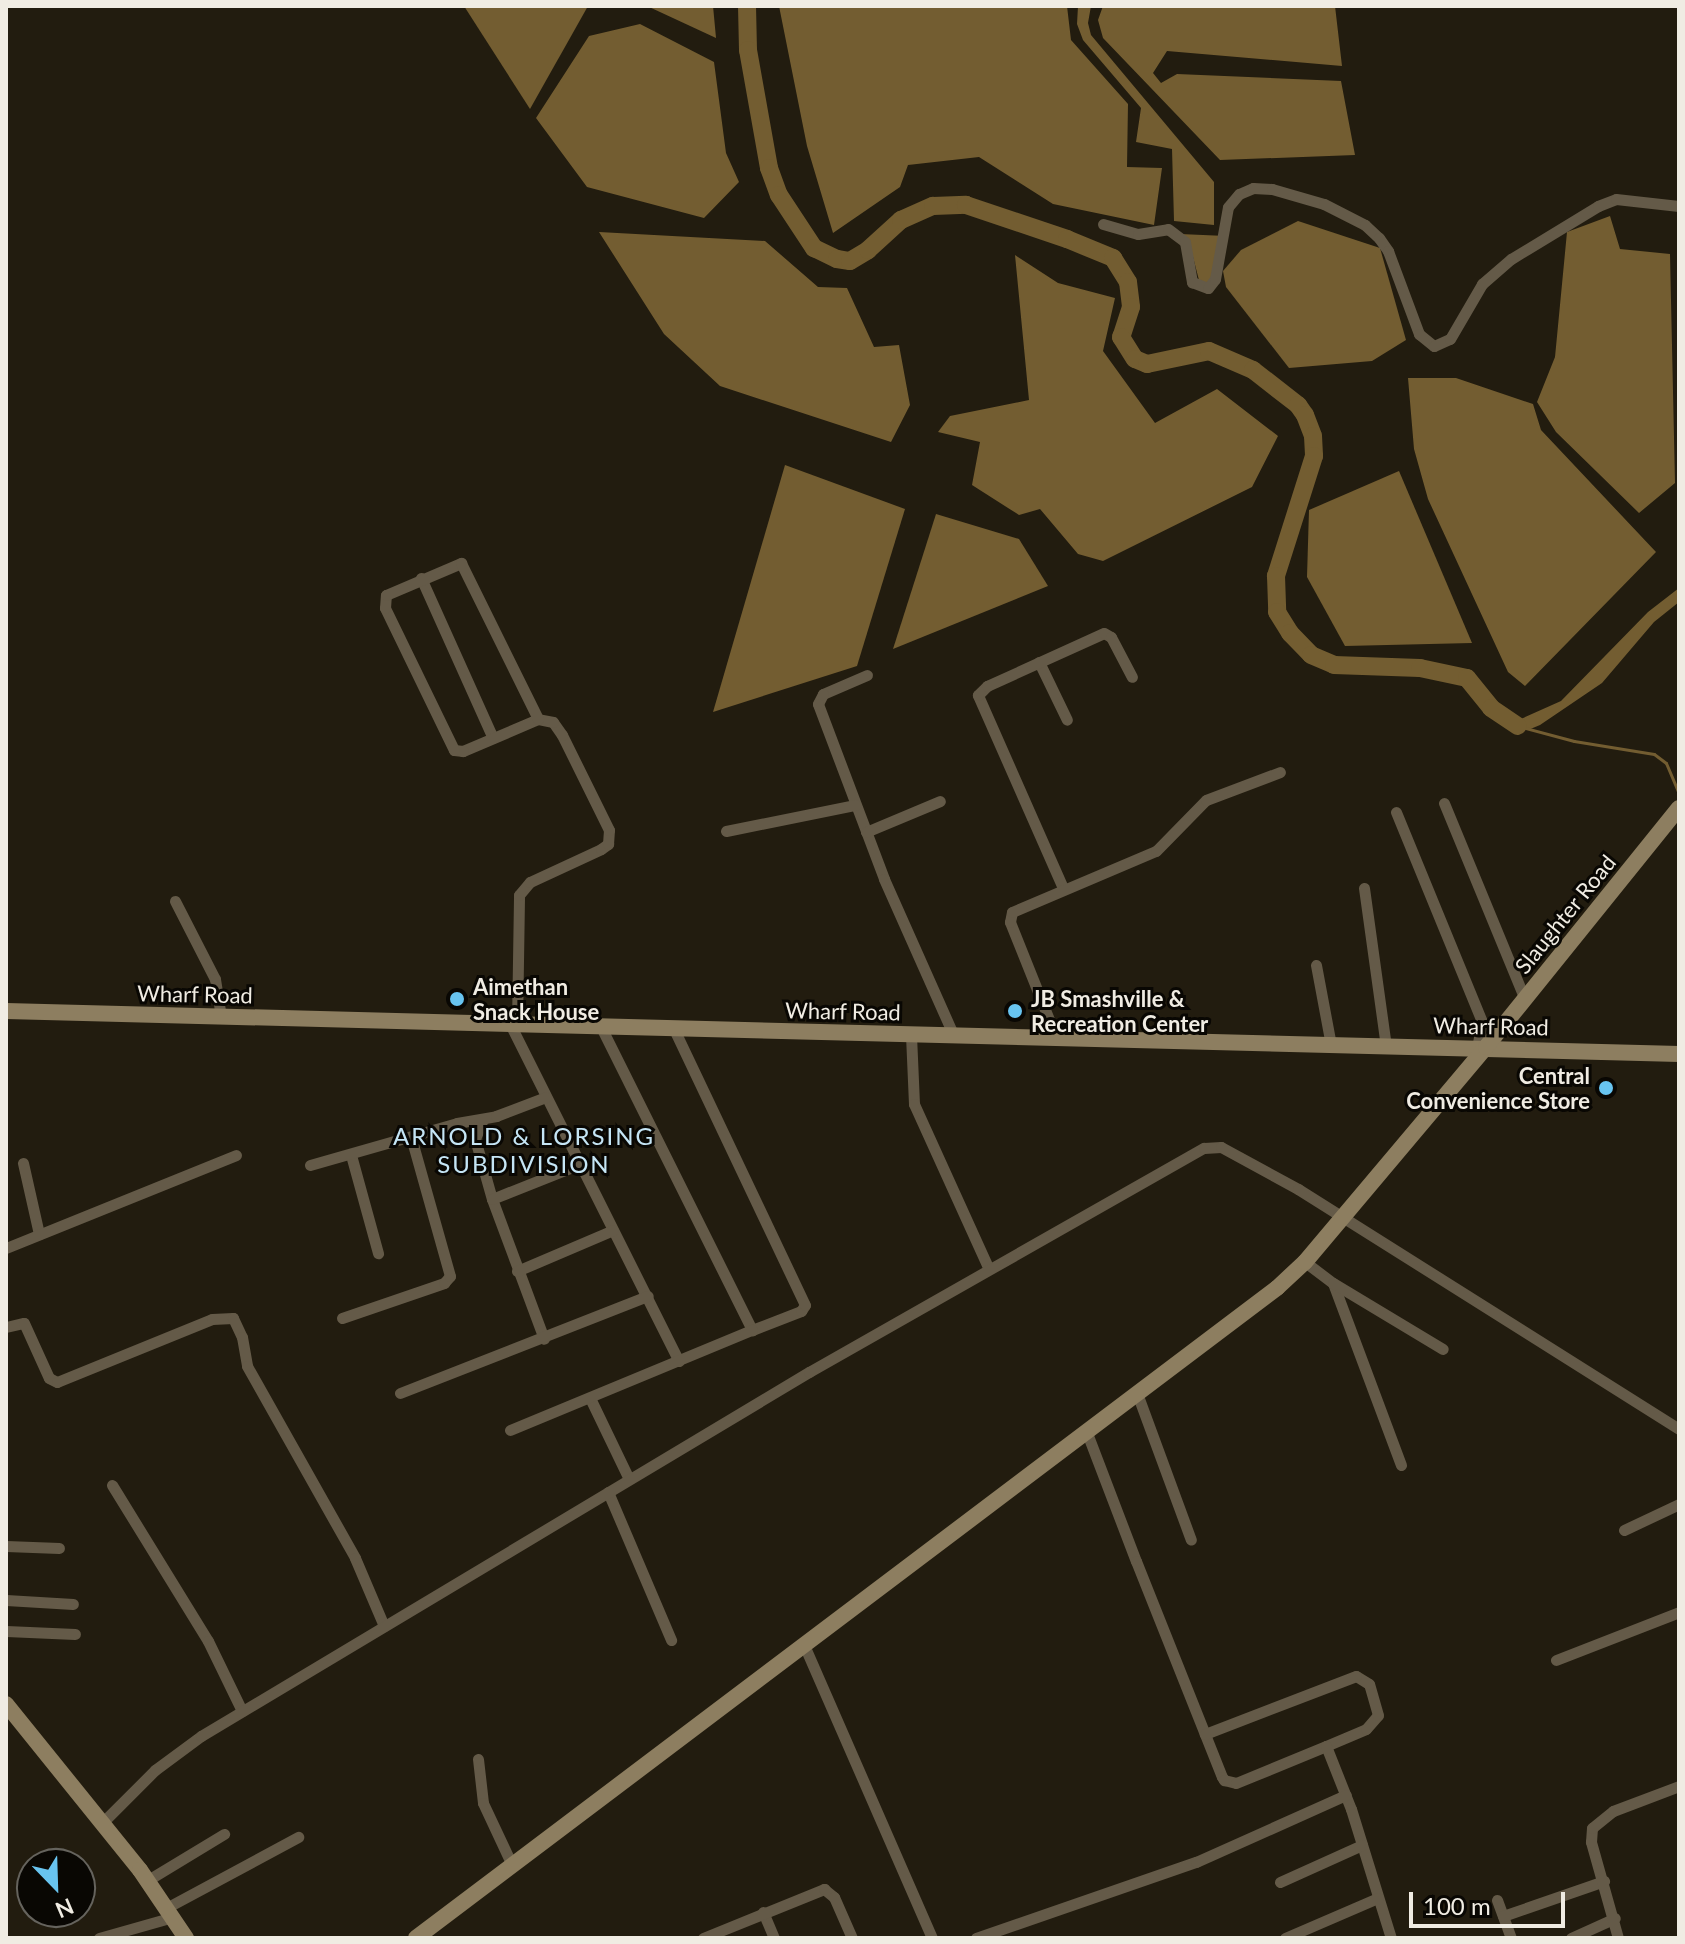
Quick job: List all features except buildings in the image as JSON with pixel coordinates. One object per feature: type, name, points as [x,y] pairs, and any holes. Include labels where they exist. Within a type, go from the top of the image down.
[{"type":"street","points":[[1103,224],[1138,234],[1168,229],[1185,242],[1192,282],[1208,288],[1215,279],[1228,207],[1239,194],[1253,188],[1272,189],[1324,204],[1365,225],[1379,238],[1388,251],[1419,334],[1434,346],[1450,339],[1482,284],[1511,259],[1598,206],[1616,199],[1679,206]]},
{"type":"street","points":[[538,719],[465,566],[458,563],[386,595],[385,608],[454,750],[463,751],[538,719],[553,722],[609,830],[609,838],[601,849],[522,888],[518,905],[514,1024],[546,1097],[679,1361]]},
{"type":"street","points":[[421,578],[493,738]]},
{"type":"street","points":[[1063,888],[1030,807],[978,701],[980,691],[1104,633],[1111,637],[1132,677]]},
{"type":"street","points":[[1039,662],[1067,720]]},
{"type":"street","points":[[867,675],[823,694],[818,700],[855,805],[954,1036]]},
{"type":"street","points":[[1056,1037],[1009,916],[1063,888],[1156,851],[1206,800],[1280,772]]},
{"type":"street","points":[[866,832],[940,801]]},
{"type":"street","points":[[1444,803],[1525,1000]]},
{"type":"street","points":[[726,831],[855,805]]},
{"type":"street","name":"Slaughter Road","points":[[416,1938],[1138,1396],[1277,1288],[1305,1262],[1482,1047],[1525,1000],[1679,808]]},
{"type":"street","points":[[1396,812],[1482,1022],[1482,1047]]},
{"type":"street","points":[[1364,888],[1386,1047]]},
{"type":"street","points":[[175,901],[215,979],[221,1016]]},
{"type":"street","points":[[1316,965],[1331,1045]]},
{"type":"street","name":"Wharf Road","points":[[6,1011],[1679,1054]]},
{"type":"street","points":[[601,1027],[752,1330]]},
{"type":"street","points":[[510,1430],[801,1311],[805,1305],[674,1029]]},
{"type":"street","points":[[911,1035],[914,1104],[988,1267]]},
{"type":"street","points":[[310,1165],[483,1119],[546,1097]]},
{"type":"street","points":[[483,1119],[475,1139],[492,1199],[544,1339]]},
{"type":"street","points":[[342,1318],[444,1283],[450,1276],[411,1137]]},
{"type":"street","points":[[103,1822],[167,1760],[242,1711],[988,1267],[1076,1224],[1195,1152],[1213,1147],[1221,1147],[1342,1217],[1679,1429]]},
{"type":"street","points":[[6,1248],[236,1155]]},
{"type":"street","points":[[351,1155],[378,1253]]},
{"type":"street","points":[[23,1163],[39,1234]]},
{"type":"street","points":[[492,1199],[580,1164]]},
{"type":"street","points":[[517,1271],[613,1230]]},
{"type":"street","points":[[1305,1262],[1333,1283],[1443,1349]]},
{"type":"street","points":[[1333,1283],[1401,1465]]},
{"type":"street","points":[[400,1393],[648,1296]]},
{"type":"street","points":[[6,1327],[24,1323],[49,1378],[57,1382],[212,1319],[233,1318],[242,1337],[247,1366],[355,1558],[384,1626]]},
{"type":"street","points":[[1138,1396],[1191,1540]]},
{"type":"street","points":[[590,1398],[629,1479]]},
{"type":"street","points":[[1087,1433],[1205,1734],[1222,1777],[1231,1784],[1326,1746],[1376,1722],[1377,1708],[1363,1677],[1349,1677],[1205,1734]]},
{"type":"street","points":[[112,1485],[208,1641],[242,1711]]},
{"type":"street","points":[[608,1492],[671,1640]]},
{"type":"street","points":[[1624,1530],[1679,1504]]},
{"type":"street","points":[[6,1546],[59,1548]]},
{"type":"street","points":[[6,1600],[73,1604]]},
{"type":"street","points":[[1556,1660],[1679,1612]]},
{"type":"street","points":[[6,1631],[75,1634]]},
{"type":"street","points":[[804,1645],[932,1938]]},
{"type":"street","points":[[9,1715],[103,1822],[148,1880],[186,1938]]},
{"type":"street","points":[[1326,1746],[1346,1795],[1391,1938]]},
{"type":"street","points":[[478,1759],[483,1803],[512,1865]]},
{"type":"street","points":[[1618,1938],[1615,1918],[1591,1842],[1592,1828],[1613,1811],[1679,1786]]},
{"type":"street","points":[[976,1938],[1196,1862],[1346,1795]]},
{"type":"street","points":[[148,1880],[224,1834]]},
{"type":"street","points":[[99,1938],[170,1912],[298,1837]]},
{"type":"street","points":[[1280,1882],[1362,1845]]},
{"type":"street","points":[[1503,1916],[1604,1881]]},
{"type":"street","points":[[703,1938],[824,1889],[834,1897],[852,1938]]},
{"type":"street","points":[[1285,1938],[1378,1898]]},
{"type":"street","points":[[1497,1900],[1511,1938]]},
{"type":"street","points":[[763,1912],[774,1938]]},
{"type":"street","points":[[1571,1938],[1615,1918]]},
{"type":"shaded area","points":[[464,6],[588,6],[530,109]]},
{"type":"shaded area","points":[[647,6],[713,6],[716,38]]},
{"type":"shaded area","points":[[779,6],[1067,6],[1071,40],[1128,104],[1127,167],[1162,168],[1154,225],[1053,204],[979,157],[908,165],[900,187],[833,233],[807,146]]},
{"type":"shaded area","points":[[1078,6],[1091,6],[1088,23],[1091,35],[1214,182],[1214,225],[1174,221],[1172,149],[1136,142],[1141,108],[1083,40],[1077,24]]},
{"type":"shaded area","points":[[1103,6],[1335,6],[1342,66],[1167,51],[1153,73],[1161,83],[1177,74],[1341,81],[1355,155],[1220,160],[1103,38],[1098,20]]},
{"type":"shaded area","points":[[640,24],[714,62],[726,153],[739,182],[704,218],[587,187],[536,118],[589,36]]},
{"type":"shaded area","points":[[1610,216],[1620,249],[1670,254],[1675,483],[1639,513],[1556,432],[1537,402],[1555,357],[1567,232]]},
{"type":"shaded area","points":[[1298,221],[1380,248],[1406,340],[1372,361],[1289,368],[1226,287],[1223,271],[1241,250]]},
{"type":"shaded area","points":[[599,232],[765,241],[818,287],[847,288],[874,347],[899,345],[910,405],[891,442],[720,386],[664,334]]},
{"type":"shaded area","points":[[1180,234],[1226,236],[1214,281],[1200,284],[1193,257]]},
{"type":"shaded area","points":[[1015,255],[1058,283],[1115,298],[1103,351],[1155,423],[1217,389],[1278,436],[1252,487],[1103,561],[1078,554],[1040,509],[1019,515],[972,485],[980,442],[938,432],[950,416],[1029,400]]},
{"type":"shaded area","points":[[1408,378],[1456,378],[1533,404],[1541,430],[1656,552],[1525,686],[1508,672],[1428,499],[1414,449]]},
{"type":"shaded area","points":[[785,465],[905,509],[857,666],[713,712]]},
{"type":"shaded area","points":[[1399,471],[1472,643],[1345,646],[1307,577],[1309,510]]},
{"type":"shaded area","points":[[936,514],[1019,539],[1048,586],[893,649]]},
{"type":"shaded area","points":[[1679,588],[1679,602],[1654,622],[1602,683],[1540,725],[1528,730],[1512,723],[1561,701],[1648,612]]},
{"type":"waterway","points":[[747,6],[748,50],[769,168],[779,195],[814,248],[837,259],[850,261],[868,250],[901,220],[933,206],[966,205],[1113,258],[1128,282],[1131,307],[1121,337],[1135,359],[1147,364],[1209,351],[1253,370],[1298,405],[1305,415],[1313,436],[1314,456],[1276,576],[1277,612],[1290,633],[1311,655],[1334,665],[1420,668],[1467,678],[1491,708],[1518,726]]},
{"type":"waterway","points":[[1518,726],[1574,741],[1654,754],[1666,763],[1679,794]]},
{"type":"place","name":"Aimethan Snack House","points":[[457,999]]},
{"type":"place","name":"JB Smashville & Recreation Center","points":[[1015,1011]]},
{"type":"place","name":"Central Convenience Store","points":[[1606,1088]]},
{"type":"district","name":"ARNOLD & LORSING SUBDIVISION","points":[[524,1150]]}]
